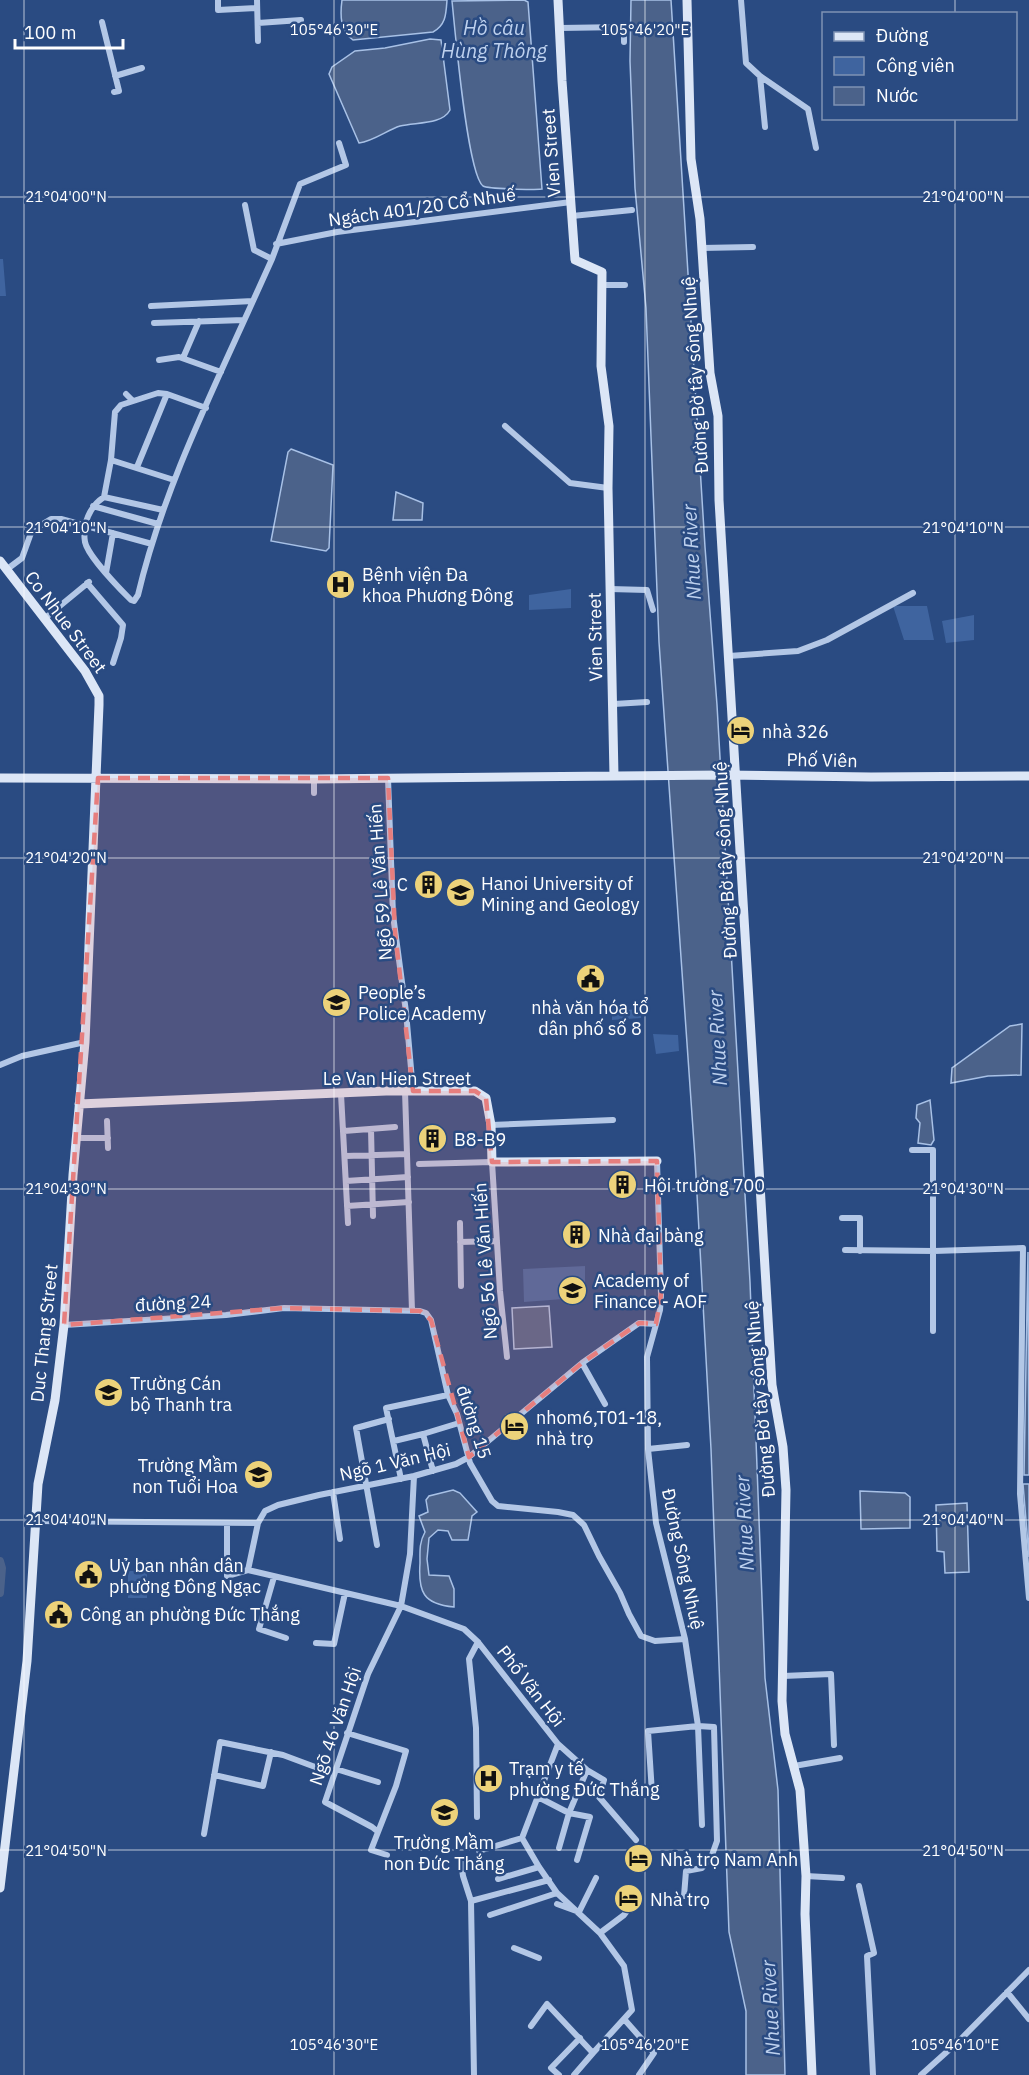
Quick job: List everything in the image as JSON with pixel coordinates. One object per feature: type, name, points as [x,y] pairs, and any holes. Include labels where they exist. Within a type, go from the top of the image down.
[{"type":"street","points":[[218,0],[218,10],[257,8]]},
{"type":"street","points":[[257,0],[258,41]]},
{"type":"street","name":"Vien Street","points":[[558,0],[575,260],[602,272],[601,366],[609,426],[608,488],[614,776]]},
{"type":"street","name":"Đường Bờ tây sông Nhuệ","points":[[687,0],[691,159],[700,219],[710,373],[718,416],[720,500],[772,1385],[783,1447],[786,1490],[782,1701],[784,1734],[800,1790],[806,1876],[805,1914],[812,2075]]},
{"type":"street","points":[[741,0],[746,63],[786,96],[808,109],[816,148]]},
{"type":"street","points":[[258,23],[301,20]]},
{"type":"street","points":[[102,22],[119,91],[114,92]]},
{"type":"street","points":[[560,28],[624,27],[624,42]]},
{"type":"street","points":[[115,76],[142,68]]},
{"type":"street","points":[[760,76],[765,127]]},
{"type":"street","points":[[206,408],[158,393],[132,400],[121,405],[115,412],[111,460],[104,497],[93,506],[86,526],[85,543],[106,573],[134,601],[138,595],[158,524],[174,480],[206,408],[222,372],[244,320],[272,259],[300,184],[346,165],[339,143]]},
{"type":"street","name":"Ngách 401/20 Cổ Nhuế","points":[[276,244],[337,232],[571,202]]},
{"type":"street","points":[[245,205],[254,250],[272,259]]},
{"type":"street","points":[[572,216],[632,210]]},
{"type":"street","points":[[702,248],[753,247]]},
{"type":"street","points":[[602,285],[625,285]]},
{"type":"street","points":[[151,306],[253,301]]},
{"type":"street","points":[[154,323],[244,320]]},
{"type":"street","points":[[183,358],[199,321]]},
{"type":"street","points":[[159,360],[183,358],[222,372]]},
{"type":"street","points":[[126,394],[132,400]]},
{"type":"street","points":[[137,467],[167,394]]},
{"type":"street","points":[[505,426],[570,483],[608,488]]},
{"type":"street","points":[[111,460],[174,480]]},
{"type":"street","points":[[104,497],[163,510]]},
{"type":"street","points":[[93,506],[158,524]]},
{"type":"street","points":[[6,570],[22,558],[31,533],[51,519],[61,519],[152,544]]},
{"type":"street","points":[[106,573],[113,533]]},
{"type":"street","name":"Co Nhue Street","points":[[0,561],[85,671],[99,696],[98,778]]},
{"type":"street","points":[[44,619],[88,583],[123,625],[115,660],[112,663]]},
{"type":"street","points":[[610,589],[647,590],[653,610]]},
{"type":"street","points":[[729,656],[798,651],[827,640],[913,593]]},
{"type":"street","points":[[614,704],[647,702]]},
{"type":"street","points":[[0,778],[314,779],[614,776]]},
{"type":"street","name":"Phố Viên","points":[[614,776],[1029,776]]},
{"type":"street","name":"Duc Thang Street","points":[[0,1888],[27,1661],[38,1484],[55,1400],[64,1325],[76,1138],[85,1042],[98,778]]},
{"type":"street","name":"Ngõ 59 Lê Văn Hiến","points":[[388,778],[393,915],[404,990],[409,1091],[407,1154],[412,1311]]},
{"type":"street","points":[[314,779],[314,793]]},
{"type":"street","points":[[0,1065],[22,1056],[85,1042]]},
{"type":"street","name":"Le Van Hien Street","points":[[79,1104],[409,1091],[474,1091],[486,1098],[491,1125],[492,1162]]},
{"type":"street","points":[[341,1094],[348,1223]]},
{"type":"street","points":[[491,1125],[614,1120]]},
{"type":"street","points":[[107,1121],[108,1148]]},
{"type":"street","points":[[344,1131],[395,1127]]},
{"type":"street","points":[[371,1129],[373,1216]]},
{"type":"street","points":[[76,1138],[108,1138]]},
{"type":"street","points":[[912,1150],[933,1150],[933,1331]]},
{"type":"street","points":[[346,1156],[407,1154]]},
{"type":"street","points":[[419,1164],[657,1161]]},
{"type":"street","name":"Đường Sông Nhuệ","points":[[657,1161],[662,1295],[646,1357],[648,1449],[656,1522],[684,1636],[699,1726],[702,1826]]},
{"type":"street","name":"Ngõ 56 Lê Văn Hiến","points":[[492,1162],[507,1357]]},
{"type":"street","points":[[346,1180],[408,1178]]},
{"type":"street","points":[[347,1206],[409,1202]]},
{"type":"street","points":[[842,1218],[860,1218],[860,1251]]},
{"type":"street","points":[[460,1223],[461,1286]]},
{"type":"street","points":[[460,1242],[497,1241]]},
{"type":"street","points":[[844,1250],[934,1251],[1023,1248],[1020,1494],[1029,1598]]},
{"type":"street","name":"đường 24","points":[[64,1325],[226,1315],[284,1308],[412,1311]]},
{"type":"street","name":"đường 15","points":[[412,1311],[426,1313],[431,1320],[448,1395],[470,1463],[492,1501],[498,1506],[573,1515],[584,1525],[641,1636],[655,1641],[684,1636]]},
{"type":"street","name":"Ngõ 1 Văn Hội","points":[[258,1523],[265,1511],[278,1505],[366,1484],[401,1479],[456,1464],[469,1457],[582,1363],[639,1323],[656,1324]]},
{"type":"street","points":[[582,1363],[606,1404]]},
{"type":"street","points":[[401,1479],[386,1408],[448,1395]]},
{"type":"street","points":[[377,1545],[356,1428],[389,1419]]},
{"type":"street","points":[[394,1441],[459,1424]]},
{"type":"street","points":[[423,1434],[433,1471]]},
{"type":"street","points":[[648,1449],[687,1445]]},
{"type":"street","name":"Ngõ 46 Văn Hội","points":[[377,1831],[325,1802],[368,1674],[401,1606],[410,1554],[414,1476]]},
{"type":"street","points":[[333,1492],[340,1539]]},
{"type":"street","points":[[37,1521],[258,1523],[248,1570]]},
{"type":"street","name":"Phố Văn Hội","points":[[227,1523],[227,1576],[248,1570],[401,1606],[464,1629],[478,1642],[558,1744],[536,1796],[522,1838]]},
{"type":"street","points":[[274,1577],[259,1629],[286,1638]]},
{"type":"street","points":[[316,1642],[334,1644],[345,1593]]},
{"type":"street","points":[[477,1817],[476,1728],[469,1659],[478,1642]]},
{"type":"street","points":[[783,1676],[831,1674],[834,1745]]},
{"type":"street","points":[[652,1793],[648,1731],[699,1726],[714,1727],[717,1841],[712,1855],[702,1868],[686,1871],[684,1896]]},
{"type":"street","points":[[347,1733],[406,1752],[396,1786],[371,1850],[387,1855]]},
{"type":"street","points":[[204,1834],[220,1742],[271,1752],[378,1782]]},
{"type":"street","points":[[558,1744],[586,1770],[604,1780],[599,1797],[636,1840]]},
{"type":"street","points":[[214,1775],[263,1786],[271,1752]]},
{"type":"street","points":[[794,1767],[840,1758]]},
{"type":"street","points":[[559,1848],[569,1813],[586,1770]]},
{"type":"street","points":[[536,1796],[569,1813],[590,1816],[577,1860]]},
{"type":"street","points":[[479,1851],[522,1838],[557,1893],[600,1933],[624,1966],[632,2010],[574,2075]]},
{"type":"street","points":[[461,1862],[471,1901],[474,2075]]},
{"type":"street","points":[[498,1879],[539,1868]]},
{"type":"street","points":[[806,1876],[842,1878]]},
{"type":"street","points":[[579,1912],[596,1878]]},
{"type":"street","points":[[471,1901],[549,1880]]},
{"type":"street","points":[[859,1886],[874,1953],[867,1956],[873,2075]]},
{"type":"street","points":[[490,1914],[557,1893]]},
{"type":"street","points":[[600,1933],[624,1916],[638,1896]]},
{"type":"street","points":[[557,1904],[579,1912]]},
{"type":"street","points":[[513,1948],[539,1958]]},
{"type":"street","points":[[921,2075],[960,2040],[1029,1970]]},
{"type":"street","points":[[1007,1992],[1029,2019]]},
{"type":"street","points":[[531,2026],[547,2004],[593,2053]]},
{"type":"street","points":[[624,2019],[654,2052],[639,2075]]},
{"type":"street","points":[[559,2075],[551,2068],[580,2038]]},
{"type":"highlighted area","points":[[98,778],[388,778],[395,931],[413,1091],[475,1091],[486,1098],[492,1162],[657,1161],[661,1295],[656,1324],[639,1323],[582,1363],[469,1457],[431,1320],[420,1311],[284,1308],[64,1325]]},
{"type":"green space","points":[[0,259],[3,259],[6,296],[0,296]]},
{"type":"green space","points":[[571,589],[571,608],[529,610],[529,595]]},
{"type":"green space","points":[[893,606],[927,606],[934,640],[904,640]]},
{"type":"green space","points":[[974,615],[974,640],[946,643],[942,621]]},
{"type":"green space","points":[[640,1009],[641,1018],[612,1020],[612,1011]]},
{"type":"green space","points":[[653,1034],[678,1035],[679,1051],[656,1054]]},
{"type":"green space","points":[[585,1266],[585,1294],[577,1298],[524,1302],[523,1269]]},
{"type":"green space","points":[[128,1571],[147,1571],[147,1598],[128,1598]]},
{"type":"water","points":[[342,0],[447,0],[443,22],[433,32],[353,40],[343,27]]},
{"type":"water","name":"Hồ câu Hùng Thông","points":[[524,0],[528,2],[542,189],[487,187],[483,186],[477,175],[472,156],[452,1]]},
{"type":"water","name":"Nhue River","points":[[631,0],[671,0],[717,705],[750,1282],[765,1678],[778,1790],[785,2075],[746,2075],[746,2011],[729,1932],[711,1449],[695,1158],[659,642],[646,308],[635,188],[630,61]]},
{"type":"water","points":[[430,39],[441,40],[450,110],[435,121],[400,126],[359,143],[329,74],[332,67],[355,51]]},
{"type":"water","points":[[291,449],[333,465],[329,548],[326,551],[271,541],[288,452]]},
{"type":"water","points":[[396,492],[423,503],[422,520],[393,520]]},
{"type":"water","points":[[1022,1024],[1021,1075],[988,1076],[951,1083],[952,1068],[1010,1026]]},
{"type":"water","points":[[930,1100],[934,1140],[931,1145],[918,1143],[920,1123],[916,1118],[917,1105]]},
{"type":"water","points":[[1028,1252],[1029,1475],[1024,1475]]},
{"type":"water","points":[[549,1306],[552,1347],[514,1349],[512,1308]]},
{"type":"water","points":[[1023,1484],[1029,1484],[1029,1557]]},
{"type":"water","points":[[453,1490],[460,1493],[477,1512],[472,1516],[468,1540],[452,1540],[448,1531],[438,1530],[429,1538],[427,1559],[429,1575],[449,1576],[454,1589],[454,1607],[435,1603],[425,1595],[422,1589],[420,1551],[425,1532],[419,1516],[428,1512],[426,1500],[429,1496]]},
{"type":"water","points":[[860,1491],[905,1493],[910,1497],[910,1528],[861,1529]]},
{"type":"water","points":[[967,1503],[969,1572],[945,1573],[944,1552],[937,1551],[936,1505]]},
{"type":"waterway","points":[[0,1561],[2,1568],[0,1593]]},
{"type":"place","name":"Bệnh viện Đa khoa Phương Đông","points":[[341,584]]},
{"type":"place","name":"nhà 326","points":[[741,731]]},
{"type":"place","name":"C","points":[[429,884]]},
{"type":"place","name":"Hanoi University of Mining and Geology","points":[[460,893]]},
{"type":"place","name":"nhà văn hóa tổ dân phố số 8","points":[[590,978]]},
{"type":"place","name":"People’s Police Academy","points":[[337,1002]]},
{"type":"place","name":"B8-B9","points":[[433,1139]]},
{"type":"place","name":"Hội trường 700","points":[[623,1185]]},
{"type":"place","name":"Nhà đại bàng","points":[[577,1235]]},
{"type":"place","name":"Academy of Finance - AOF","points":[[573,1290]]},
{"type":"place","name":"Trường Cán bộ Thanh tra","points":[[109,1393]]},
{"type":"place","name":"nhom6,T01-18, nhà trọ","points":[[515,1427]]},
{"type":"place","name":"Trường Mầm non Tuổi Hoa","points":[[259,1475]]},
{"type":"place","name":"Uỷ ban nhân dân phường Đông Ngạc","points":[[88,1575]]},
{"type":"place","name":"Công an phường Đức Thắng","points":[[59,1614]]},
{"type":"place","name":"Trạm y tế phường Đức Thắng","points":[[488,1778]]},
{"type":"place","name":"Trường Mầm non Đức Thắng","points":[[444,1813]]},
{"type":"place","name":"Nhà trọ Nam Anh","points":[[639,1859]]},
{"type":"place","name":"Nhà trọ","points":[[629,1899]]}]
